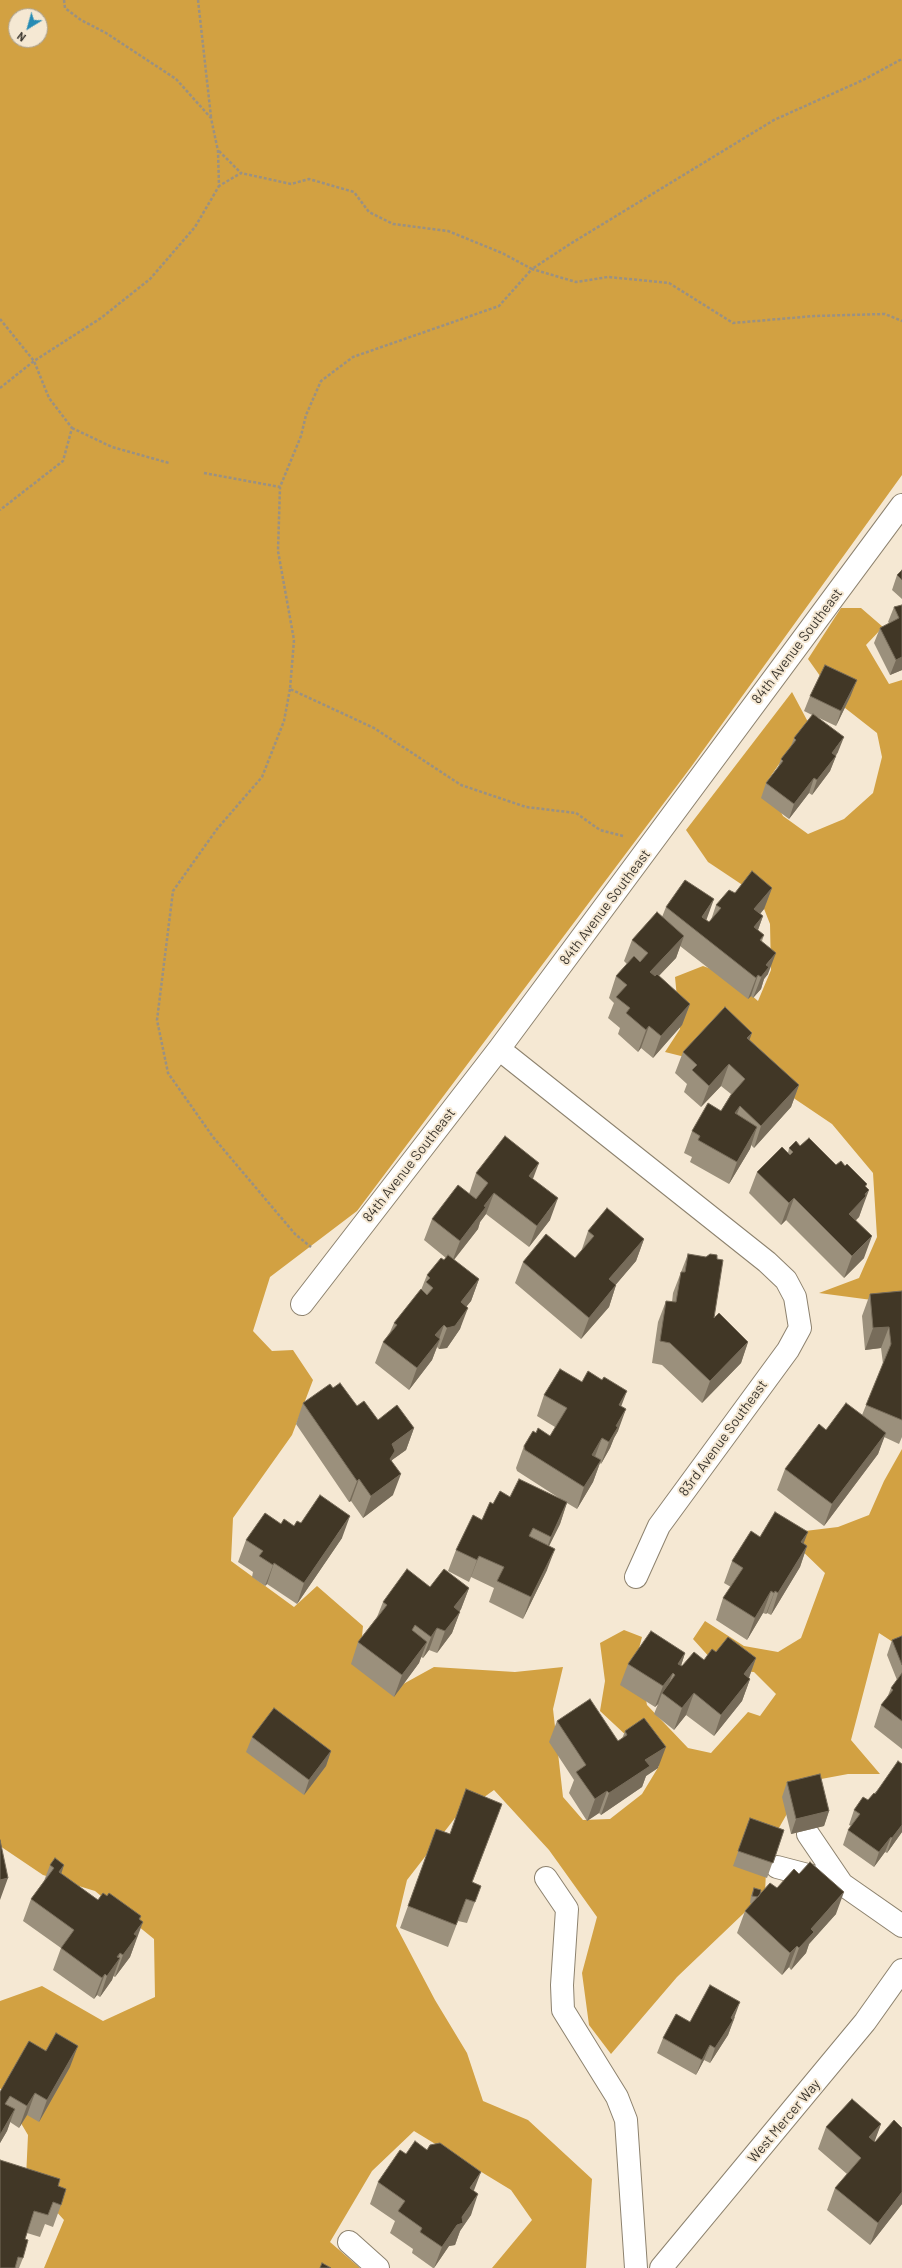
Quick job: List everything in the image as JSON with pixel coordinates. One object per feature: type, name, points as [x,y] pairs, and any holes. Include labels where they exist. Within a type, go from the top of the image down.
[{"type":"street","name":"84th Avenue Southeast","points":[[302,1304],[499,1049],[902,505]]},
{"type":"street","name":"83rd Avenue Southeast","points":[[499,1049],[767,1262],[786,1280],[795,1297],[800,1328],[788,1350],[660,1526],[636,1577]]},
{"type":"street","points":[[808,1834],[842,1884]]},
{"type":"street","points":[[777,1867],[842,1884],[902,1926]]},
{"type":"street","points":[[546,1878],[567,1910],[562,1985],[563,2010],[617,2097],[626,2120],[636,2268]]},
{"type":"street","name":"West Mercer Way","points":[[662,2268],[860,2028],[902,1970]]},
{"type":"street","points":[[349,2242],[378,2268]]},
{"type":"path","points":[[64,0],[65,8],[81,20],[106,33],[176,79],[211,118]]},
{"type":"path","points":[[198,0],[211,118],[218,151],[219,186]]},
{"type":"path","points":[[332,1264],[295,1234],[213,1137],[168,1073],[157,1020],[173,891],[217,829],[262,777],[284,721],[290,689],[294,640],[278,552],[280,487],[321,381],[353,357],[499,306],[532,269],[583,236],[774,120],[863,80],[902,59]]},
{"type":"path","points":[[218,151],[241,173],[291,184],[309,179],[354,192],[369,212],[393,224],[448,231],[502,253],[532,269],[576,282],[608,278],[668,283],[733,323],[814,316],[885,314],[902,321]]},
{"type":"path","points":[[0,388],[34,361],[101,318],[150,279],[195,227],[219,186],[241,173]]},
{"type":"path","points":[[0,319],[34,361],[49,398],[72,428],[112,447],[169,463]]},
{"type":"path","points":[[0,510],[63,461],[72,428]]},
{"type":"path","points":[[204,473],[280,487]]},
{"type":"path","points":[[290,689],[374,728],[461,785],[526,807],[576,813],[600,830],[651,844]]},
{"type":"shaded area","points":[[0,0],[902,0],[902,475],[691,767],[357,1211],[270,1277],[253,1331],[272,1351],[293,1350],[313,1380],[292,1435],[233,1518],[231,1561],[294,1607],[317,1586],[363,1626],[360,1658],[396,1688],[434,1667],[515,1672],[563,1667],[553,1709],[563,1797],[583,1820],[610,1819],[642,1794],[659,1766],[600,1711],[605,1681],[600,1643],[624,1630],[642,1637],[637,1656],[647,1705],[688,1748],[711,1753],[748,1712],[760,1716],[776,1694],[754,1672],[721,1670],[693,1639],[705,1621],[744,1646],[778,1652],[801,1638],[825,1573],[794,1543],[805,1531],[838,1527],[869,1515],[884,1481],[902,1449],[902,1648],[879,1633],[851,1740],[880,1774],[848,1774],[805,1782],[767,1849],[765,1893],[677,1977],[611,2054],[589,2025],[582,1973],[597,1917],[549,1850],[494,1790],[455,1818],[407,1880],[396,1926],[435,2000],[467,2053],[483,2101],[528,2120],[592,2179],[586,2268],[492,2268],[532,2220],[511,2190],[414,2131],[372,2171],[330,2242],[360,2268],[44,2268],[64,2220],[26,2178],[28,2135],[0,2088],[0,2001],[42,1986],[103,2021],[155,1997],[154,1939],[95,1891],[43,1875],[0,1846]]},
{"type":"shaded area","points":[[841,608],[861,608],[883,627],[866,645],[889,684],[902,680],[902,1304],[819,1293],[859,1278],[877,1237],[873,1173],[832,1124],[761,1076],[665,1052],[680,1029],[675,977],[703,966],[728,975],[758,1001],[771,970],[770,924],[759,896],[708,862],[686,830],[792,692],[808,722],[766,783],[783,816],[808,834],[844,819],[873,793],[882,757],[877,733],[840,704],[808,659]]},
{"type":"building","points":[[902,570],[902,580],[897,575]]},
{"type":"building","points":[[902,605],[902,657],[896,660],[880,628],[899,618],[894,607]]},
{"type":"building","points":[[825,665],[857,680],[841,711],[810,696]]},
{"type":"building","points":[[813,714],[844,737],[832,753],[836,756],[817,780],[814,778],[794,804],[766,783],[783,761],[781,759],[796,740],[794,738]]},
{"type":"building","points":[[752,871],[772,888],[754,909],[763,916],[754,927],[764,935],[760,940],[776,953],[766,965],[769,967],[761,977],[758,975],[756,978],[666,907],[685,880],[714,899],[702,917],[709,922],[721,908],[716,905],[729,890],[735,893]]},
{"type":"building","points":[[657,912],[684,936],[650,972],[655,976],[657,974],[690,1004],[661,1036],[649,1026],[646,1030],[626,1013],[630,1008],[616,997],[627,985],[616,976],[634,956],[640,962],[648,953],[632,940]]},
{"type":"building","points":[[725,1007],[752,1033],[747,1038],[799,1085],[761,1126],[740,1106],[735,1113],[757,1127],[737,1162],[698,1140],[700,1136],[692,1131],[708,1103],[721,1111],[731,1095],[745,1079],[729,1064],[709,1086],[692,1070],[697,1065],[683,1052]]},
{"type":"building","points":[[505,1136],[539,1163],[529,1176],[558,1198],[537,1226],[494,1193],[484,1206],[486,1207],[460,1241],[432,1219],[458,1185],[476,1199],[488,1183],[476,1173]]},
{"type":"building","points":[[809,1138],[836,1165],[841,1161],[845,1166],[847,1164],[867,1184],[865,1186],[869,1190],[865,1194],[866,1196],[849,1214],[872,1236],[852,1256],[794,1198],[789,1203],[757,1172],[782,1147],[790,1155],[793,1152],[789,1148],[796,1141],[800,1146]]},
{"type":"building","points":[[607,1208],[644,1239],[609,1279],[616,1285],[589,1318],[523,1262],[546,1234],[575,1258],[594,1236],[588,1231]]},
{"type":"building","points":[[688,1254],[706,1257],[710,1254],[717,1255],[717,1259],[723,1260],[714,1318],[719,1313],[748,1342],[710,1381],[670,1343],[660,1341],[666,1301],[676,1302],[681,1272],[685,1272]]},
{"type":"building","points":[[448,1255],[479,1279],[461,1302],[468,1308],[455,1326],[447,1328],[444,1325],[435,1335],[440,1339],[417,1368],[383,1342],[397,1325],[394,1323],[421,1289],[427,1295],[433,1288],[426,1282],[430,1278],[427,1275],[441,1258],[444,1260]]},
{"type":"building","points":[[902,1291],[902,1420],[866,1405],[891,1344],[889,1327],[873,1328],[870,1294]]},
{"type":"building","points":[[560,1369],[582,1382],[588,1371],[602,1380],[604,1377],[627,1391],[619,1405],[626,1409],[616,1426],[618,1427],[609,1442],[602,1438],[592,1455],[601,1460],[584,1487],[525,1450],[524,1446],[533,1431],[536,1433],[538,1428],[550,1436],[567,1408],[544,1395]]},
{"type":"building","points":[[340,1383],[357,1406],[364,1401],[378,1420],[397,1405],[414,1428],[392,1444],[395,1451],[390,1459],[401,1474],[371,1496],[359,1479],[357,1481],[303,1403],[330,1384],[333,1388]]},
{"type":"building","points":[[846,1403],[886,1433],[832,1504],[785,1469],[819,1424],[826,1430]]},
{"type":"building","points":[[519,1479],[567,1502],[551,1537],[533,1528],[529,1536],[555,1549],[531,1597],[497,1581],[504,1567],[479,1556],[477,1560],[456,1550],[473,1515],[482,1520],[490,1502],[493,1504],[500,1491],[510,1497]]},
{"type":"building","points":[[320,1495],[350,1516],[304,1583],[274,1563],[273,1565],[259,1556],[263,1551],[246,1540],[265,1513],[281,1524],[284,1519],[294,1526],[297,1521],[301,1523]]},
{"type":"building","points":[[775,1512],[808,1532],[801,1542],[807,1546],[778,1593],[771,1591],[755,1618],[723,1598],[743,1568],[732,1561],[751,1531],[760,1537]]},
{"type":"building","points":[[407,1569],[430,1587],[444,1569],[469,1588],[454,1607],[460,1612],[445,1631],[437,1628],[431,1637],[415,1625],[412,1630],[427,1642],[402,1675],[358,1642],[387,1605],[383,1602]]},
{"type":"building","points":[[651,1631],[685,1653],[678,1664],[682,1666],[694,1652],[704,1660],[712,1649],[716,1652],[728,1637],[756,1658],[744,1674],[750,1679],[721,1715],[694,1693],[682,1708],[662,1693],[675,1675],[673,1673],[663,1686],[628,1664]]},
{"type":"building","points":[[902,1636],[902,1665],[892,1640]]},
{"type":"building","points":[[902,1673],[902,1721],[881,1705],[893,1690],[891,1688]]},
{"type":"building","points":[[590,1699],[618,1741],[627,1735],[625,1731],[644,1718],[666,1747],[645,1760],[650,1766],[609,1793],[607,1791],[595,1799],[576,1772],[586,1765],[557,1721]]},
{"type":"building","points":[[274,1708],[331,1751],[309,1780],[252,1737]]},
{"type":"building","points":[[898,1761],[902,1764],[902,1825],[879,1852],[848,1830],[860,1814],[854,1810],[863,1797],[868,1800],[874,1793],[875,1794]]},
{"type":"building","points":[[820,1774],[829,1811],[796,1819],[787,1782]]},
{"type":"building","points":[[466,1789],[502,1804],[472,1882],[481,1886],[475,1902],[466,1899],[456,1925],[408,1906],[436,1829],[450,1834]]},
{"type":"building","points":[[750,1818],[784,1830],[773,1863],[738,1851]]},
{"type":"building","points":[[0,1840],[8,1878],[0,1880]]},
{"type":"building","points":[[55,1858],[64,1865],[59,1872],[98,1900],[103,1893],[107,1896],[109,1893],[141,1916],[139,1919],[143,1922],[134,1934],[137,1936],[123,1955],[120,1953],[117,1957],[120,1958],[107,1976],[105,1974],[102,1978],[61,1948],[74,1930],[31,1899],[54,1868],[50,1865]]},
{"type":"building","points":[[810,1862],[844,1892],[811,1929],[814,1932],[799,1948],[797,1946],[790,1953],[745,1911],[770,1883],[777,1888],[794,1869],[799,1874]]},
{"type":"building","points":[[754,1888],[761,1890],[758,1897],[752,1896]]},
{"type":"building","points":[[710,1985],[740,2002],[731,2018],[733,2020],[715,2048],[710,2045],[702,2060],[663,2038],[676,2014],[690,2022]]},
{"type":"building","points":[[56,2033],[78,2046],[47,2100],[35,2093],[27,2106],[10,2096],[5,2104],[15,2109],[0,2135],[0,2092],[29,2041],[46,2051]]},
{"type":"building","points":[[852,2099],[881,2124],[869,2137],[875,2142],[894,2120],[902,2128],[902,2192],[878,2223],[835,2188],[861,2158],[826,2127]]},
{"type":"building","points":[[415,2141],[427,2150],[430,2145],[440,2143],[481,2172],[470,2188],[478,2194],[462,2217],[463,2223],[457,2225],[442,2247],[420,2232],[422,2228],[398,2211],[405,2201],[378,2182],[400,2150],[406,2154]]},
{"type":"building","points":[[0,2160],[60,2179],[58,2186],[66,2189],[61,2205],[53,2202],[48,2215],[34,2211],[25,2239],[28,2240],[23,2258],[18,2257],[15,2268],[0,2268]]},
{"type":"building","points":[[322,2263],[331,2268],[320,2268]]}]
